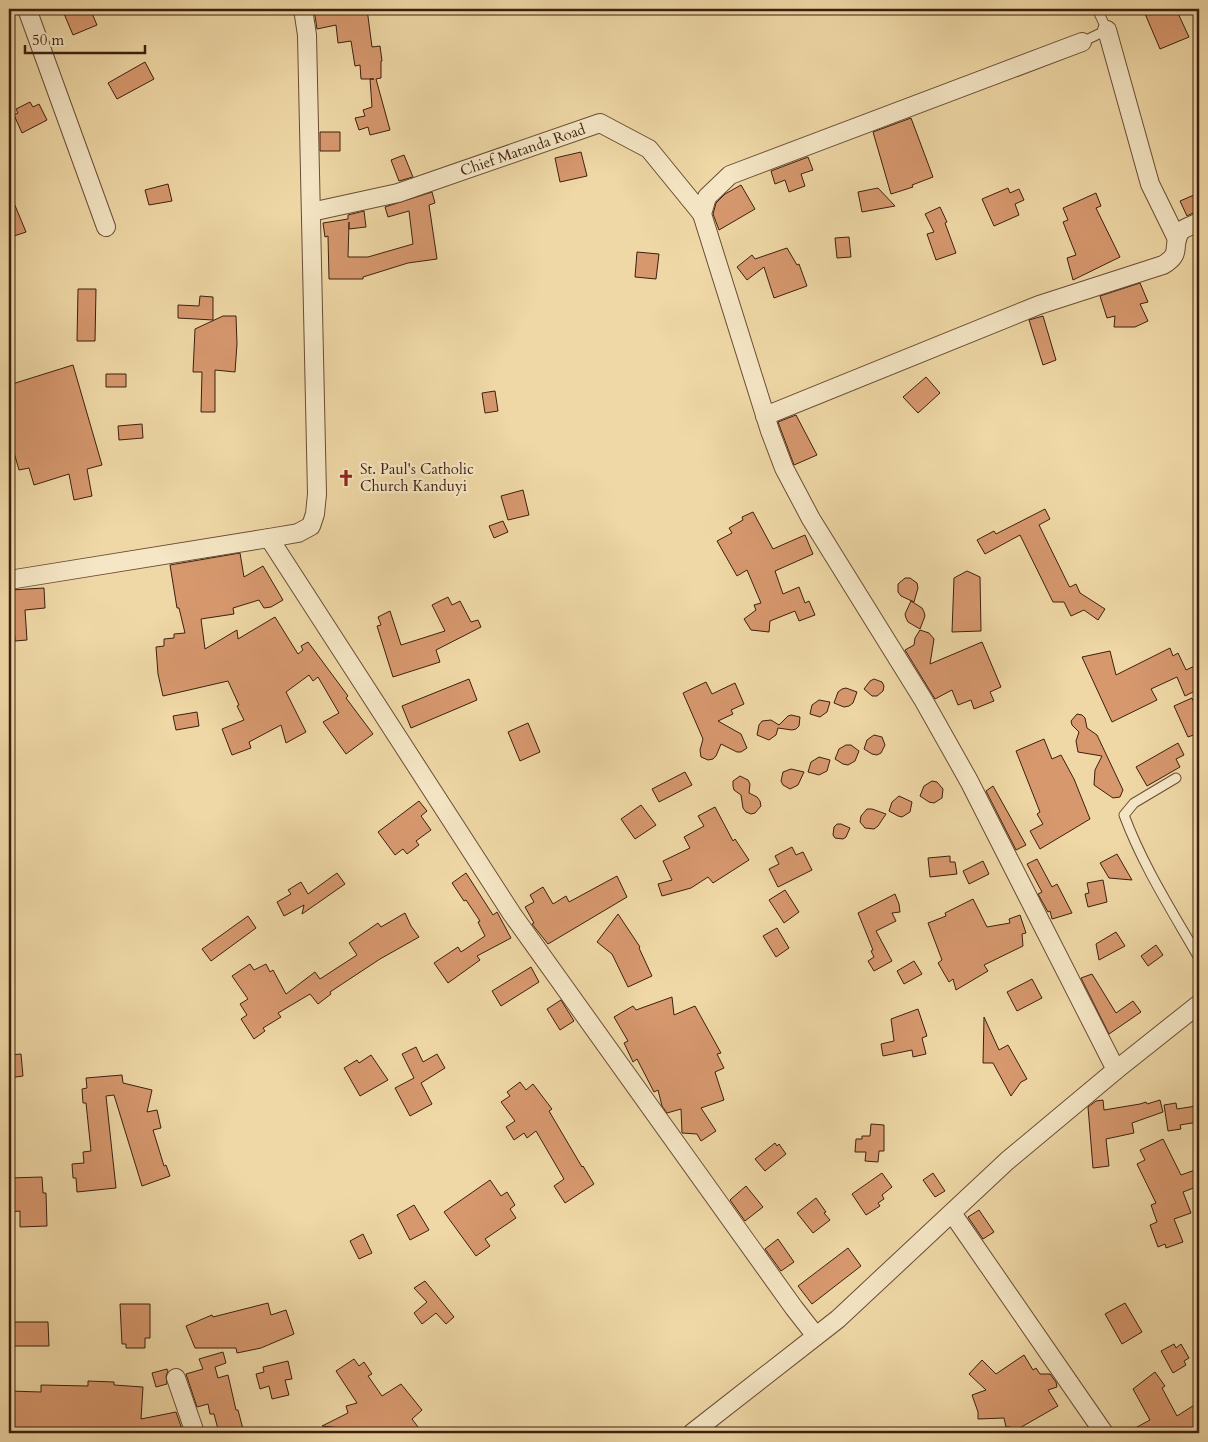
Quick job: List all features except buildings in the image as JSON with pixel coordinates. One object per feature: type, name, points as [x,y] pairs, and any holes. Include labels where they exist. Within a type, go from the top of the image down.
[{"type":"street","points":[[27,9],[106,227]]},
{"type":"street","points":[[9,580],[298,533],[310,526],[315,514],[317,494],[307,34],[303,9]]},
{"type":"street","points":[[1107,30],[1150,184],[1177,239]]},
{"type":"street","points":[[1082,42],[730,175],[707,197],[702,214],[765,416],[784,468],[811,519],[924,701],[968,781],[1116,1070]]},
{"type":"street","name":"Chief Matanda Road","points":[[311,212],[398,193],[600,123],[649,149],[702,214]]},
{"type":"street","points":[[765,416],[1039,305],[1162,265],[1171,260],[1176,252],[1177,239],[1182,230],[1199,222]]},
{"type":"street","points":[[269,538],[512,914],[816,1336]]},
{"type":"street","points":[[692,1433],[838,1319],[1007,1161],[1199,1004]]},
{"type":"street","points":[[952,1213],[1104,1433]]},
{"type":"street","points":[[176,1378],[195,1433]]},
{"type":"lane","points":[[1082,42],[1107,30],[1098,9]]},
{"type":"lane","points":[[1176,778],[1134,803],[1124,815],[1156,885],[1199,958]]},
{"type":"place","name":"St. Paul's Catholic Church Kanduyi","points":[[346,478]]}]
